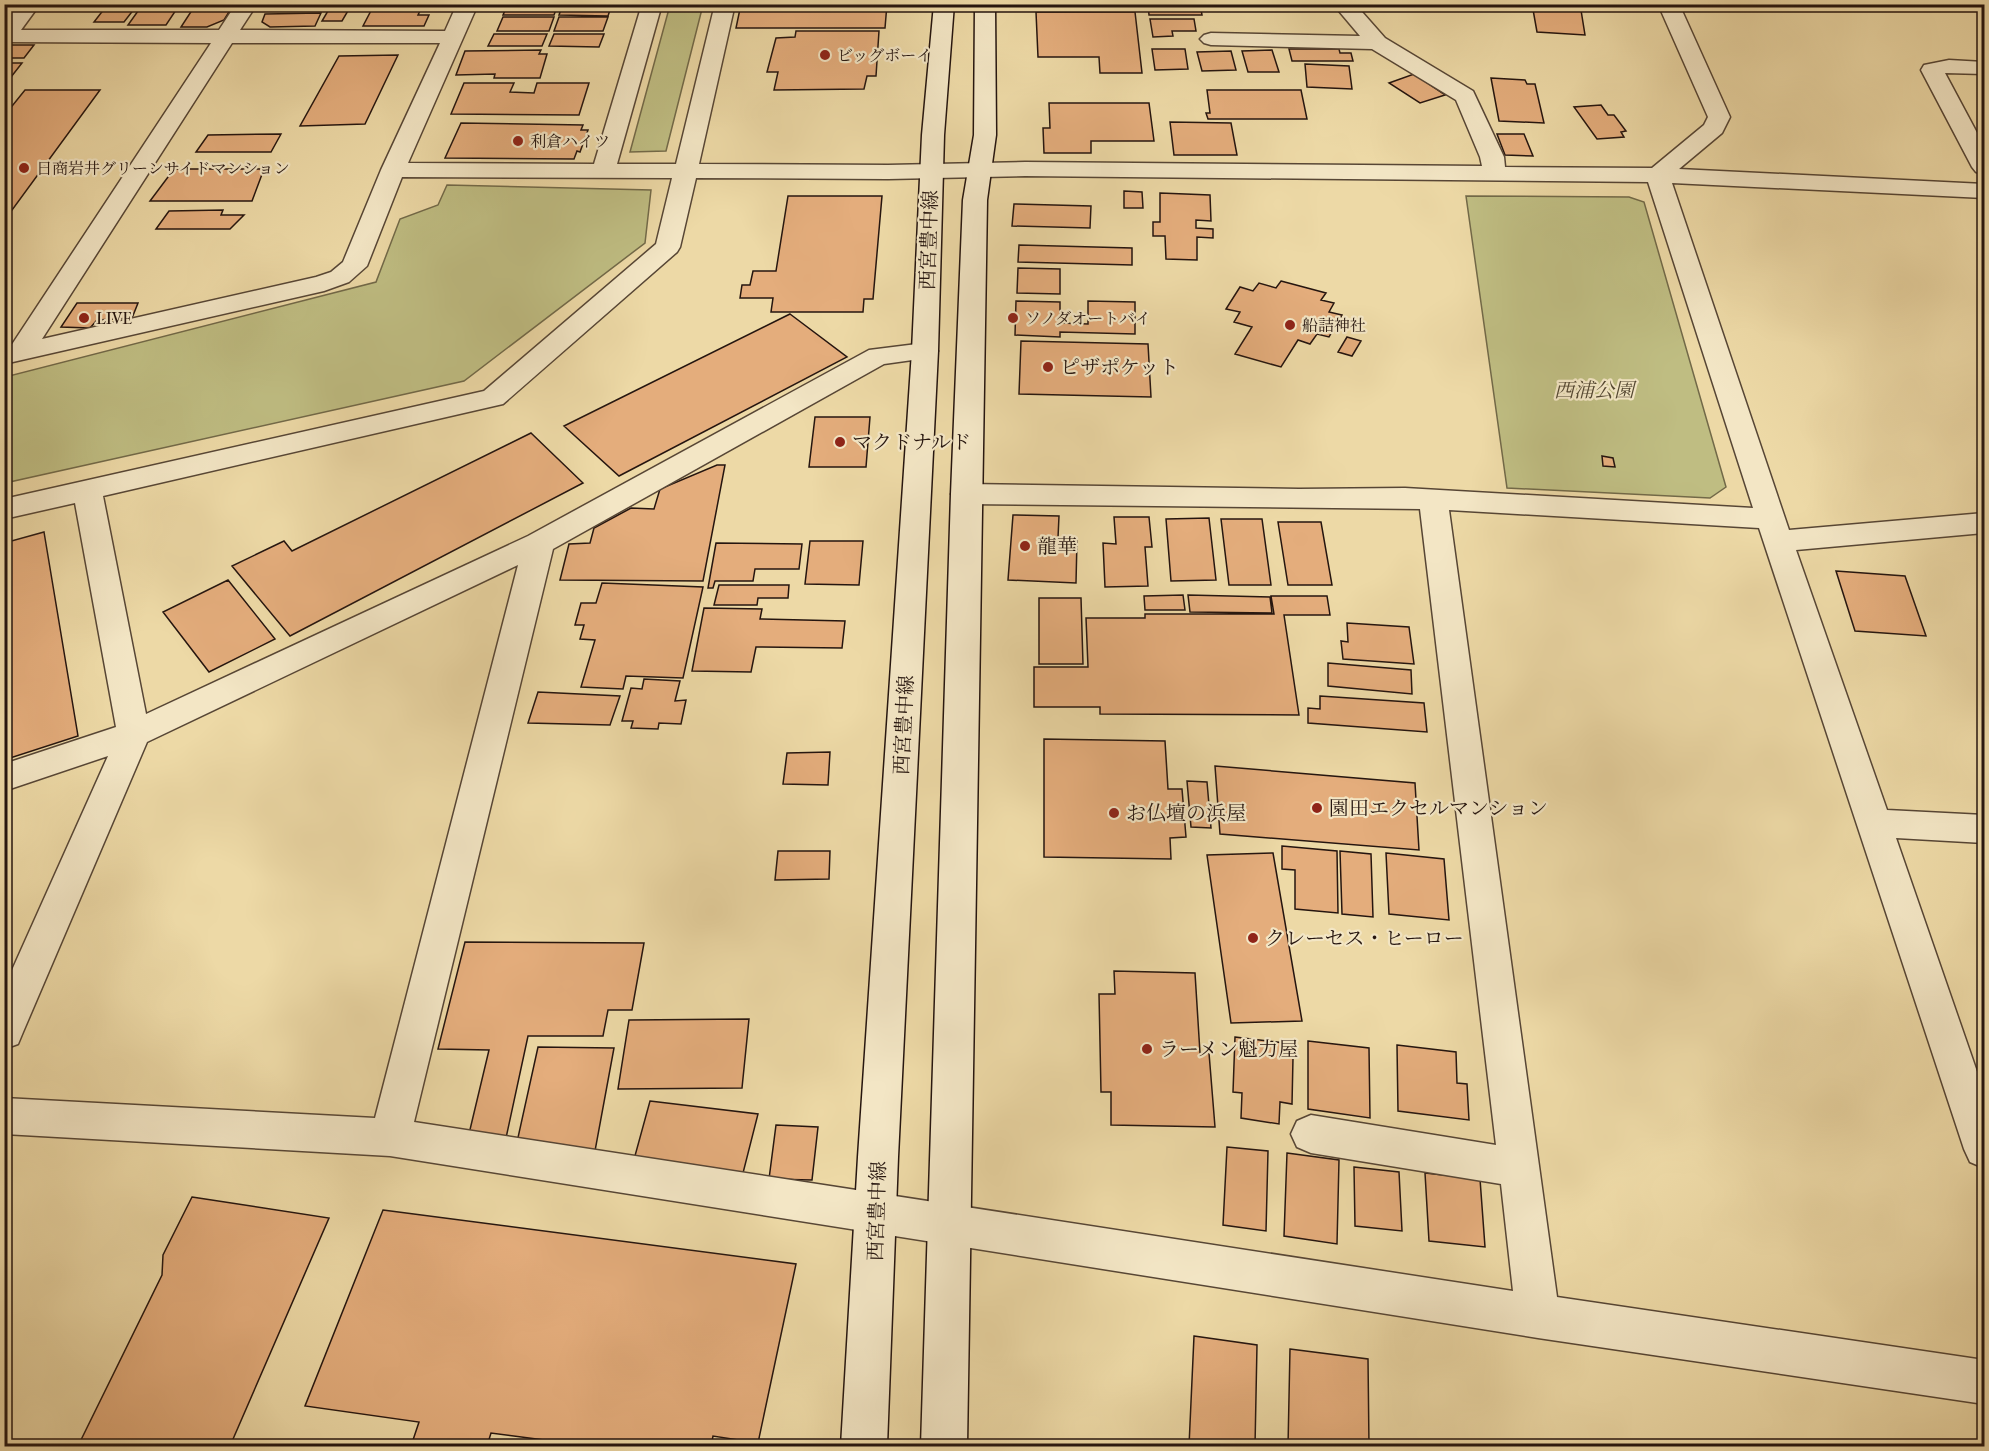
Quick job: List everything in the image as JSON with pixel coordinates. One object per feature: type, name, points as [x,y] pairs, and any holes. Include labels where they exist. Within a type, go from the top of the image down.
[{"type":"street","points":[[4,36],[30,4]]},
{"type":"street","points":[[12,355],[247,4]]},
{"type":"street","points":[[12,355],[340,278],[354,266],[393,170],[468,4]]},
{"type":"street","points":[[604,171],[652,4]]},
{"type":"street","points":[[4,510],[493,398],[668,248],[688,171],[725,4]]},
{"type":"street","points":[[1343,4],[1377,43],[1465,96],[1492,157],[1495,174]]},
{"type":"street","points":[[1658,175],[1714,128],[1719,117],[1668,4]]},
{"type":"street","name":"西宮豊中線","points":[[864,1446],[878,1157],[925,351],[931,171],[937,87],[934,10]]},
{"type":"street","points":[[944,1446],[951,1223],[966,494],[978,170],[985,135],[991,13]]},
{"type":"street","points":[[4,36],[453,37]]},
{"type":"street","points":[[1211,39],[1377,43]]},
{"type":"street","points":[[1984,68],[1949,66],[1932,70],[1984,167]]},
{"type":"street","points":[[393,170],[978,170],[1658,175],[1984,191]]},
{"type":"street","points":[[1658,175],[1984,1149]]},
{"type":"street","points":[[4,778],[134,734],[539,543],[878,356],[925,351]]},
{"type":"street","points":[[4,1032],[134,734],[87,491]]},
{"type":"street","points":[[966,494],[1433,499],[1775,530],[1984,524]]},
{"type":"street","points":[[1433,499],[1538,1316]]},
{"type":"street","points":[[390,1137],[539,543]]},
{"type":"street","points":[[1874,823],[1984,829]]},
{"type":"street","points":[[4,1116],[390,1137],[1538,1316],[1984,1382]]},
{"type":"street","points":[[1311,1134],[1519,1168]]},
{"type":"green space","points":[[670,5],[703,5],[666,151],[630,152]]},
{"type":"green space","points":[[447,185],[651,190],[645,243],[464,381],[5,483],[5,377],[376,282],[400,219],[438,205]]},
{"type":"green space","name":"西浦公園","points":[[1466,196],[1629,197],[1644,202],[1726,487],[1710,498],[1507,488]]},
{"type":"building","points":[[108,4],[138,4],[124,22],[94,22]]},
{"type":"building","points":[[143,4],[180,4],[166,25],[128,25]]},
{"type":"building","points":[[196,4],[234,4],[224,20],[207,27],[181,27]]},
{"type":"building","points":[[268,4],[326,4],[324,8],[310,8],[308,11],[264,11]]},
{"type":"building","points":[[332,4],[352,4],[342,21],[322,21]]},
{"type":"building","points":[[508,4],[558,4],[554,15],[503,15]]},
{"type":"building","points":[[563,4],[612,4],[608,16],[559,15]]},
{"type":"building","points":[[741,4],[887,4],[885,28],[736,28]]},
{"type":"building","points":[[1148,4],[1200,4],[1202,15],[1149,15]]},
{"type":"building","points":[[1532,4],[1580,4],[1585,35],[1537,32]]},
{"type":"building","points":[[374,5],[423,5],[418,15],[429,15],[424,26],[363,26]]},
{"type":"building","points":[[1036,12],[1135,12],[1142,73],[1100,73],[1099,57],[1038,57]]},
{"type":"building","points":[[321,13],[315,26],[270,27],[262,22],[265,14]]},
{"type":"building","points":[[503,17],[554,17],[549,31],[497,31]]},
{"type":"building","points":[[559,17],[608,17],[603,31],[554,31]]},
{"type":"building","points":[[1150,19],[1194,19],[1196,31],[1172,31],[1173,36],[1153,37]]},
{"type":"building","name":"ビッグボーイ","points":[[796,31],[879,31],[876,76],[867,76],[864,89],[774,90],[778,72],[767,72],[776,38],[795,37]]},
{"type":"building","points":[[494,34],[547,34],[542,46],[488,46]]},
{"type":"building","points":[[554,34],[604,34],[599,47],[549,46]]},
{"type":"building","points":[[4,45],[34,45],[24,58],[4,58]]},
{"type":"building","points":[[1152,49],[1185,49],[1188,69],[1155,70]]},
{"type":"building","points":[[1289,49],[1339,49],[1340,53],[1351,53],[1353,61],[1292,61]]},
{"type":"building","points":[[541,50],[539,54],[547,54],[540,78],[494,78],[495,74],[456,75],[465,51]]},
{"type":"building","points":[[1272,50],[1279,72],[1248,72],[1242,51]]},
{"type":"building","points":[[1231,51],[1236,70],[1202,71],[1197,52]]},
{"type":"building","points":[[398,55],[365,124],[300,126],[339,56]]},
{"type":"building","points":[[4,63],[22,63],[4,86]]},
{"type":"building","points":[[1305,64],[1349,66],[1352,89],[1307,87]]},
{"type":"building","points":[[1414,74],[1445,95],[1420,103],[1389,83]]},
{"type":"building","points":[[1491,78],[1525,80],[1527,84],[1535,84],[1544,123],[1499,121]]},
{"type":"building","points":[[464,83],[514,83],[510,92],[534,93],[537,83],[589,83],[579,115],[451,114]]},
{"type":"building","name":"日商岩井グリーンサイドマンション","points":[[25,90],[100,90],[4,221],[4,116]]},
{"type":"building","points":[[1207,90],[1301,90],[1307,119],[1208,119],[1206,113],[1210,113]]},
{"type":"building","points":[[1049,103],[1149,103],[1154,141],[1091,141],[1091,153],[1044,153],[1043,128],[1050,128]]},
{"type":"building","points":[[1601,105],[1608,115],[1614,115],[1626,131],[1621,132],[1624,137],[1597,139],[1574,107]]},
{"type":"building","points":[[1170,122],[1231,123],[1237,155],[1174,155]]},
{"type":"building","name":"利倉ハイツ","points":[[461,123],[583,125],[581,130],[588,130],[580,152],[577,151],[574,159],[445,158]]},
{"type":"building","points":[[281,134],[271,152],[196,152],[208,135]]},
{"type":"building","points":[[1497,134],[1524,134],[1533,156],[1505,155]]},
{"type":"building","points":[[174,169],[264,169],[252,201],[150,201]]},
{"type":"building","points":[[1124,191],[1142,192],[1143,208],[1124,208]]},
{"type":"building","points":[[1160,193],[1210,195],[1211,221],[1196,220],[1196,228],[1213,229],[1213,238],[1197,237],[1197,260],[1166,259],[1165,236],[1153,236],[1153,222],[1160,222]]},
{"type":"building","points":[[788,196],[882,196],[873,299],[864,299],[863,312],[771,312],[773,298],[740,298],[742,285],[750,285],[753,271],[776,271]]},
{"type":"building","points":[[1014,204],[1091,206],[1090,228],[1012,226]]},
{"type":"building","points":[[223,210],[221,215],[244,215],[230,229],[156,229],[169,211]]},
{"type":"building","points":[[1019,245],[1132,248],[1132,265],[1018,262]]},
{"type":"building","points":[[1018,268],[1060,269],[1060,294],[1017,293]]},
{"type":"building","name":"船詰神社","points":[[1281,281],[1326,293],[1321,300],[1334,303],[1329,312],[1342,315],[1329,337],[1317,334],[1310,344],[1298,340],[1281,367],[1235,354],[1252,327],[1234,322],[1240,312],[1226,309],[1240,287],[1253,291],[1259,283],[1276,288]]},
{"type":"building","points":[[1016,301],[1060,302],[1060,323],[1088,324],[1088,301],[1135,302],[1135,334],[1060,332],[1060,337],[1015,335]]},
{"type":"building","points":[[77,303],[138,303],[132,318],[97,320],[90,328],[61,327]]},
{"type":"building","points":[[790,314],[847,357],[619,476],[564,426]]},
{"type":"building","points":[[1347,337],[1361,341],[1352,356],[1338,352]]},
{"type":"building","points":[[1021,341],[1148,344],[1151,397],[1019,394]]},
{"type":"building","name":"マクドナルド","points":[[815,417],[870,417],[866,467],[809,467]]},
{"type":"building","points":[[531,433],[583,483],[290,636],[232,566],[284,541],[292,551]]},
{"type":"building","points":[[1602,456],[1613,458],[1615,467],[1603,466]]},
{"type":"building","points":[[717,465],[725,465],[703,581],[560,580],[569,544],[590,543],[594,528],[631,508],[654,509],[660,489]]},
{"type":"building","points":[[1013,515],[1059,516],[1058,538],[1077,540],[1076,583],[1008,580]]},
{"type":"building","points":[[1114,517],[1149,517],[1152,547],[1145,547],[1148,586],[1105,587],[1103,543],[1116,544]]},
{"type":"building","points":[[1209,518],[1216,580],[1171,581],[1166,519]]},
{"type":"building","points":[[1221,519],[1262,519],[1271,585],[1229,585]]},
{"type":"building","points":[[1278,522],[1321,522],[1332,585],[1288,585]]},
{"type":"building","points":[[44,532],[78,736],[4,760],[4,543]]},
{"type":"building","points":[[810,541],[863,541],[859,585],[805,584]]},
{"type":"building","points":[[716,543],[802,544],[799,569],[755,569],[753,581],[715,581],[713,588],[708,588]]},
{"type":"building","points":[[1836,571],[1905,576],[1926,636],[1855,631]]},
{"type":"building","points":[[228,580],[275,639],[209,672],[163,612]]},
{"type":"building","points":[[602,583],[703,587],[683,678],[626,676],[623,689],[581,687],[595,640],[580,639],[584,625],[575,625],[581,603],[596,603]]},
{"type":"building","points":[[719,585],[789,585],[788,598],[758,598],[757,605],[714,605]]},
{"type":"building","points":[[1183,595],[1185,610],[1145,610],[1144,596]]},
{"type":"building","points":[[1188,595],[1270,597],[1272,613],[1190,612]]},
{"type":"building","points":[[1271,596],[1327,596],[1330,615],[1284,615],[1299,715],[1100,714],[1100,707],[1034,707],[1034,667],[1088,667],[1086,618],[1145,618],[1145,614],[1274,614]]},
{"type":"building","points":[[1039,598],[1081,598],[1083,664],[1039,664]]},
{"type":"building","points":[[704,608],[762,609],[760,619],[845,621],[842,648],[756,647],[751,672],[692,671]]},
{"type":"building","points":[[1347,623],[1409,627],[1414,664],[1343,659],[1341,641],[1348,642]]},
{"type":"building","points":[[1328,663],[1411,670],[1412,694],[1328,686]]},
{"type":"building","points":[[644,679],[680,681],[675,701],[686,700],[681,724],[659,723],[658,729],[631,728],[633,721],[622,721],[631,688],[642,689]]},
{"type":"building","points":[[538,692],[620,696],[610,725],[528,723]]},
{"type":"building","points":[[1320,696],[1424,703],[1427,732],[1308,723],[1308,708],[1320,709]]},
{"type":"building","name":"お仏壇の浜屋","points":[[1044,739],[1165,741],[1168,789],[1182,789],[1186,837],[1170,838],[1171,859],[1044,857]]},
{"type":"building","points":[[830,752],[828,785],[783,784],[787,753]]},
{"type":"building","name":"園田エクセルマンション","points":[[1215,766],[1415,783],[1419,850],[1220,834]]},
{"type":"building","points":[[1187,781],[1207,782],[1211,828],[1191,827]]},
{"type":"building","points":[[1282,846],[1337,851],[1338,913],[1295,909],[1295,870],[1282,869]]},
{"type":"building","points":[[778,851],[830,851],[829,879],[775,880]]},
{"type":"building","points":[[1340,851],[1371,854],[1373,917],[1342,914]]},
{"type":"building","name":"クレーセス・ヒーロー","points":[[1273,853],[1302,1021],[1231,1023],[1207,855]]},
{"type":"building","points":[[1386,853],[1444,859],[1449,920],[1389,914]]},
{"type":"building","points":[[465,942],[644,943],[632,1010],[608,1010],[603,1036],[528,1036],[506,1138],[468,1138],[489,1050],[438,1049]]},
{"type":"building","points":[[1114,971],[1195,973],[1200,1053],[1209,1053],[1215,1127],[1111,1125],[1111,1092],[1101,1092],[1099,994],[1115,994]]},
{"type":"building","points":[[749,1019],[742,1088],[618,1089],[629,1020]]},
{"type":"building","points":[[1235,1037],[1285,1043],[1285,1057],[1293,1058],[1292,1104],[1280,1102],[1279,1124],[1241,1118],[1242,1093],[1233,1092]]},
{"type":"building","points":[[1308,1041],[1369,1048],[1370,1118],[1308,1109]]},
{"type":"building","points":[[1397,1045],[1456,1052],[1457,1083],[1467,1084],[1469,1120],[1398,1111]]},
{"type":"building","points":[[538,1047],[614,1048],[595,1151],[517,1142]]},
{"type":"building","points":[[650,1101],[758,1114],[742,1177],[633,1163]]},
{"type":"building","points":[[776,1125],[818,1127],[812,1180],[769,1179]]},
{"type":"building","points":[[1227,1147],[1268,1151],[1266,1231],[1223,1225]]},
{"type":"building","points":[[1287,1153],[1339,1160],[1337,1244],[1284,1236]]},
{"type":"building","points":[[1354,1167],[1399,1172],[1402,1231],[1355,1226]]},
{"type":"building","points":[[1425,1173],[1480,1179],[1485,1247],[1429,1241]]},
{"type":"building","points":[[192,1197],[329,1218],[230,1446],[78,1446],[162,1275],[163,1255]]},
{"type":"building","points":[[383,1210],[796,1264],[758,1443],[713,1436],[711,1446],[590,1446],[491,1433],[487,1446],[411,1446],[419,1422],[305,1406]]},
{"type":"building","points":[[1194,1336],[1257,1345],[1255,1446],[1189,1446]]},
{"type":"building","points":[[1290,1349],[1368,1359],[1369,1446],[1288,1446]]},
{"type":"place","name":"ビッグボーイ","points":[[825,55]]},
{"type":"place","name":"利倉ハイツ","points":[[518,141]]},
{"type":"place","name":"日商岩井グリーンサイドマンション","points":[[24,168]]},
{"type":"place","name":"LIVE","points":[[84,318]]},
{"type":"place","name":"ソノダオートバイ","points":[[1013,318]]},
{"type":"place","name":"船詰神社","points":[[1290,325]]},
{"type":"place","name":"ピザポケット","points":[[1048,367]]},
{"type":"place","name":"マクドナルド","points":[[840,442]]},
{"type":"place","name":"龍華","points":[[1025,546]]},
{"type":"place","name":"園田エクセルマンション","points":[[1317,808]]},
{"type":"place","name":"お仏壇の浜屋","points":[[1114,813]]},
{"type":"place","name":"クレーセス・ヒーロー","points":[[1253,938]]},
{"type":"place","name":"ラーメン魁力屋","points":[[1147,1049]]}]
